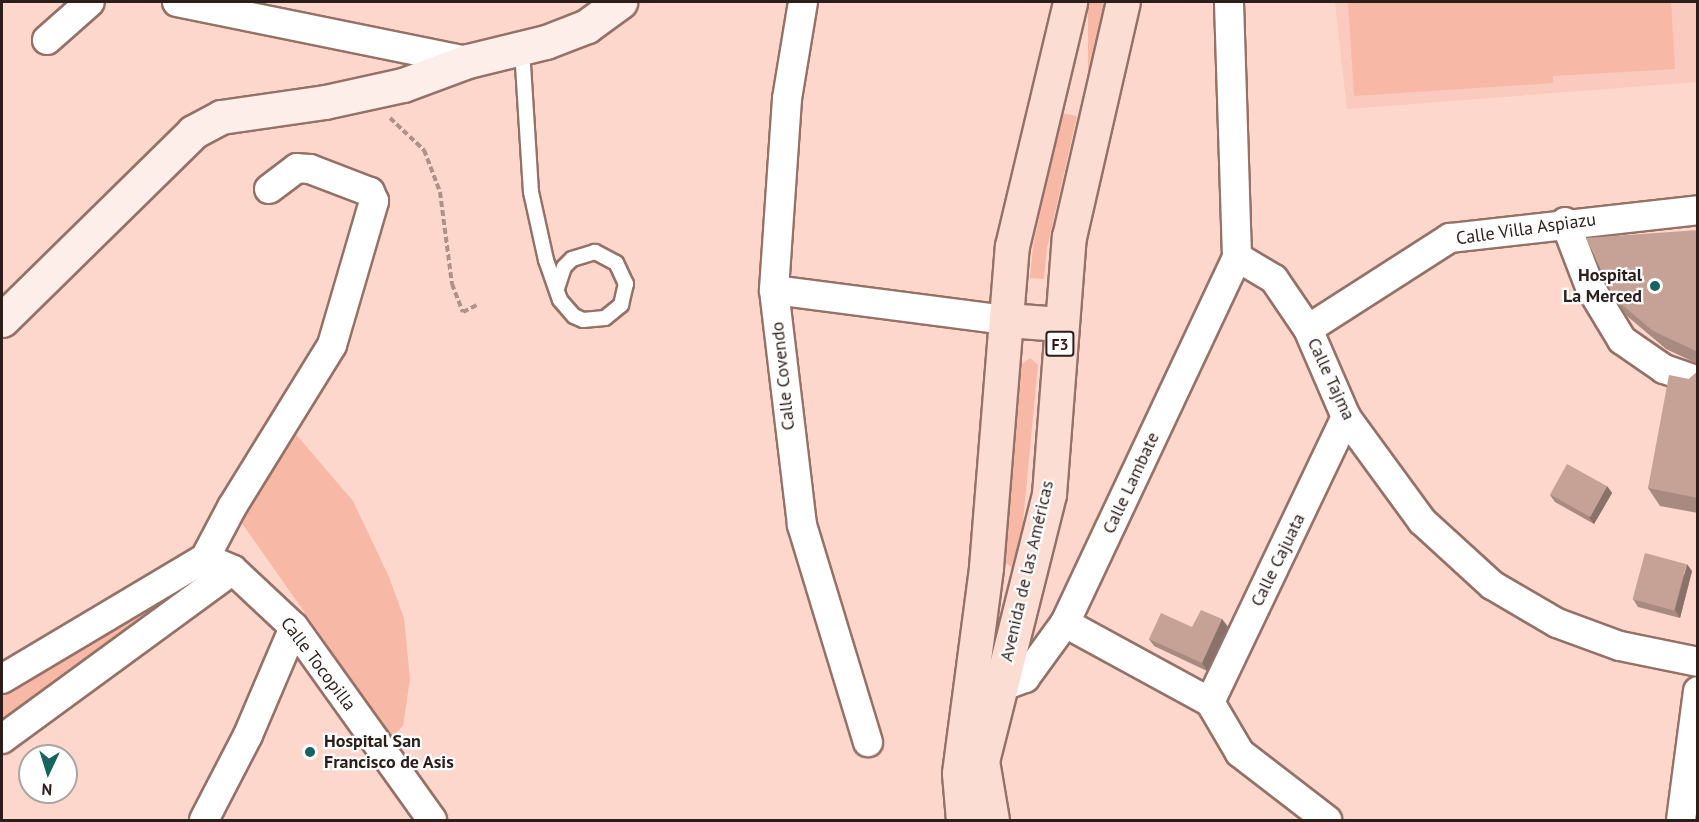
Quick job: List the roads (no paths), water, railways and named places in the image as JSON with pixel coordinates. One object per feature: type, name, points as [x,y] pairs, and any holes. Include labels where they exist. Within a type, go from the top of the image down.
[{"type":"main road","points":[[2,320],[193,132],[221,117],[325,102],[403,85],[468,61],[522,49],[587,26],[620,2]]},
{"type":"main road","name":"Avenida de las Américas","points":[[992,820],[982,761],[986,567],[1012,246],[1070,2]]},
{"type":"main road","name":"Avenida de las Américas","points":[[963,820],[959,773],[985,684],[1049,494],[1069,237],[1123,2]]},
{"type":"main road","points":[[1006,320],[1061,324]]},
{"type":"street","points":[[47,40],[90,2]]},
{"type":"street","name":"Calle Covendo","points":[[802,2],[787,99],[774,290],[784,392],[802,525],[868,742]]},
{"type":"street","points":[[1229,2],[1237,257]]},
{"type":"street","points":[[190,3],[468,61]]},
{"type":"street","points":[[2,679],[205,558],[231,507],[332,345],[374,201],[370,192],[310,169],[297,168],[269,189]]},
{"type":"street","name":"Calle Villa Aspiazu","points":[[1308,329],[1450,238],[1565,222],[1698,210]]},
{"type":"street","points":[[1565,222],[1590,287],[1622,339],[1664,369],[1698,381]]},
{"type":"street","name":"Calle Tajma","points":[[1237,257],[1274,279],[1308,329],[1346,417],[1422,521],[1492,585],[1557,623],[1620,646],[1698,662]]},
{"type":"street","name":"Calle Lambate","points":[[985,684],[1024,678],[1065,623],[1237,257]]},
{"type":"street","points":[[774,290],[1006,320]]},
{"type":"street","name":"Calle Cajuata","points":[[1209,702],[1346,417]]},
{"type":"street","name":"Calle Tocopilla","points":[[205,558],[233,570],[294,627],[432,820]]},
{"type":"street","points":[[2,739],[233,570]]},
{"type":"street","points":[[1065,623],[1209,702],[1240,753],[1327,820]]},
{"type":"street","points":[[204,820],[248,735],[294,627]]},
{"type":"street","points":[[1681,820],[1698,691]]},
{"type":"lane","points":[[522,49],[531,192],[546,260],[560,300],[574,316],[594,321],[614,313],[621,305],[626,284],[616,263],[595,252],[572,259],[564,267],[557,290]]},
{"type":"place","name":"Hospital La Merced","points":[[1655,286]]},
{"type":"place","name":"Hospital San Francisco de Asis","points":[[310,752]]}]
